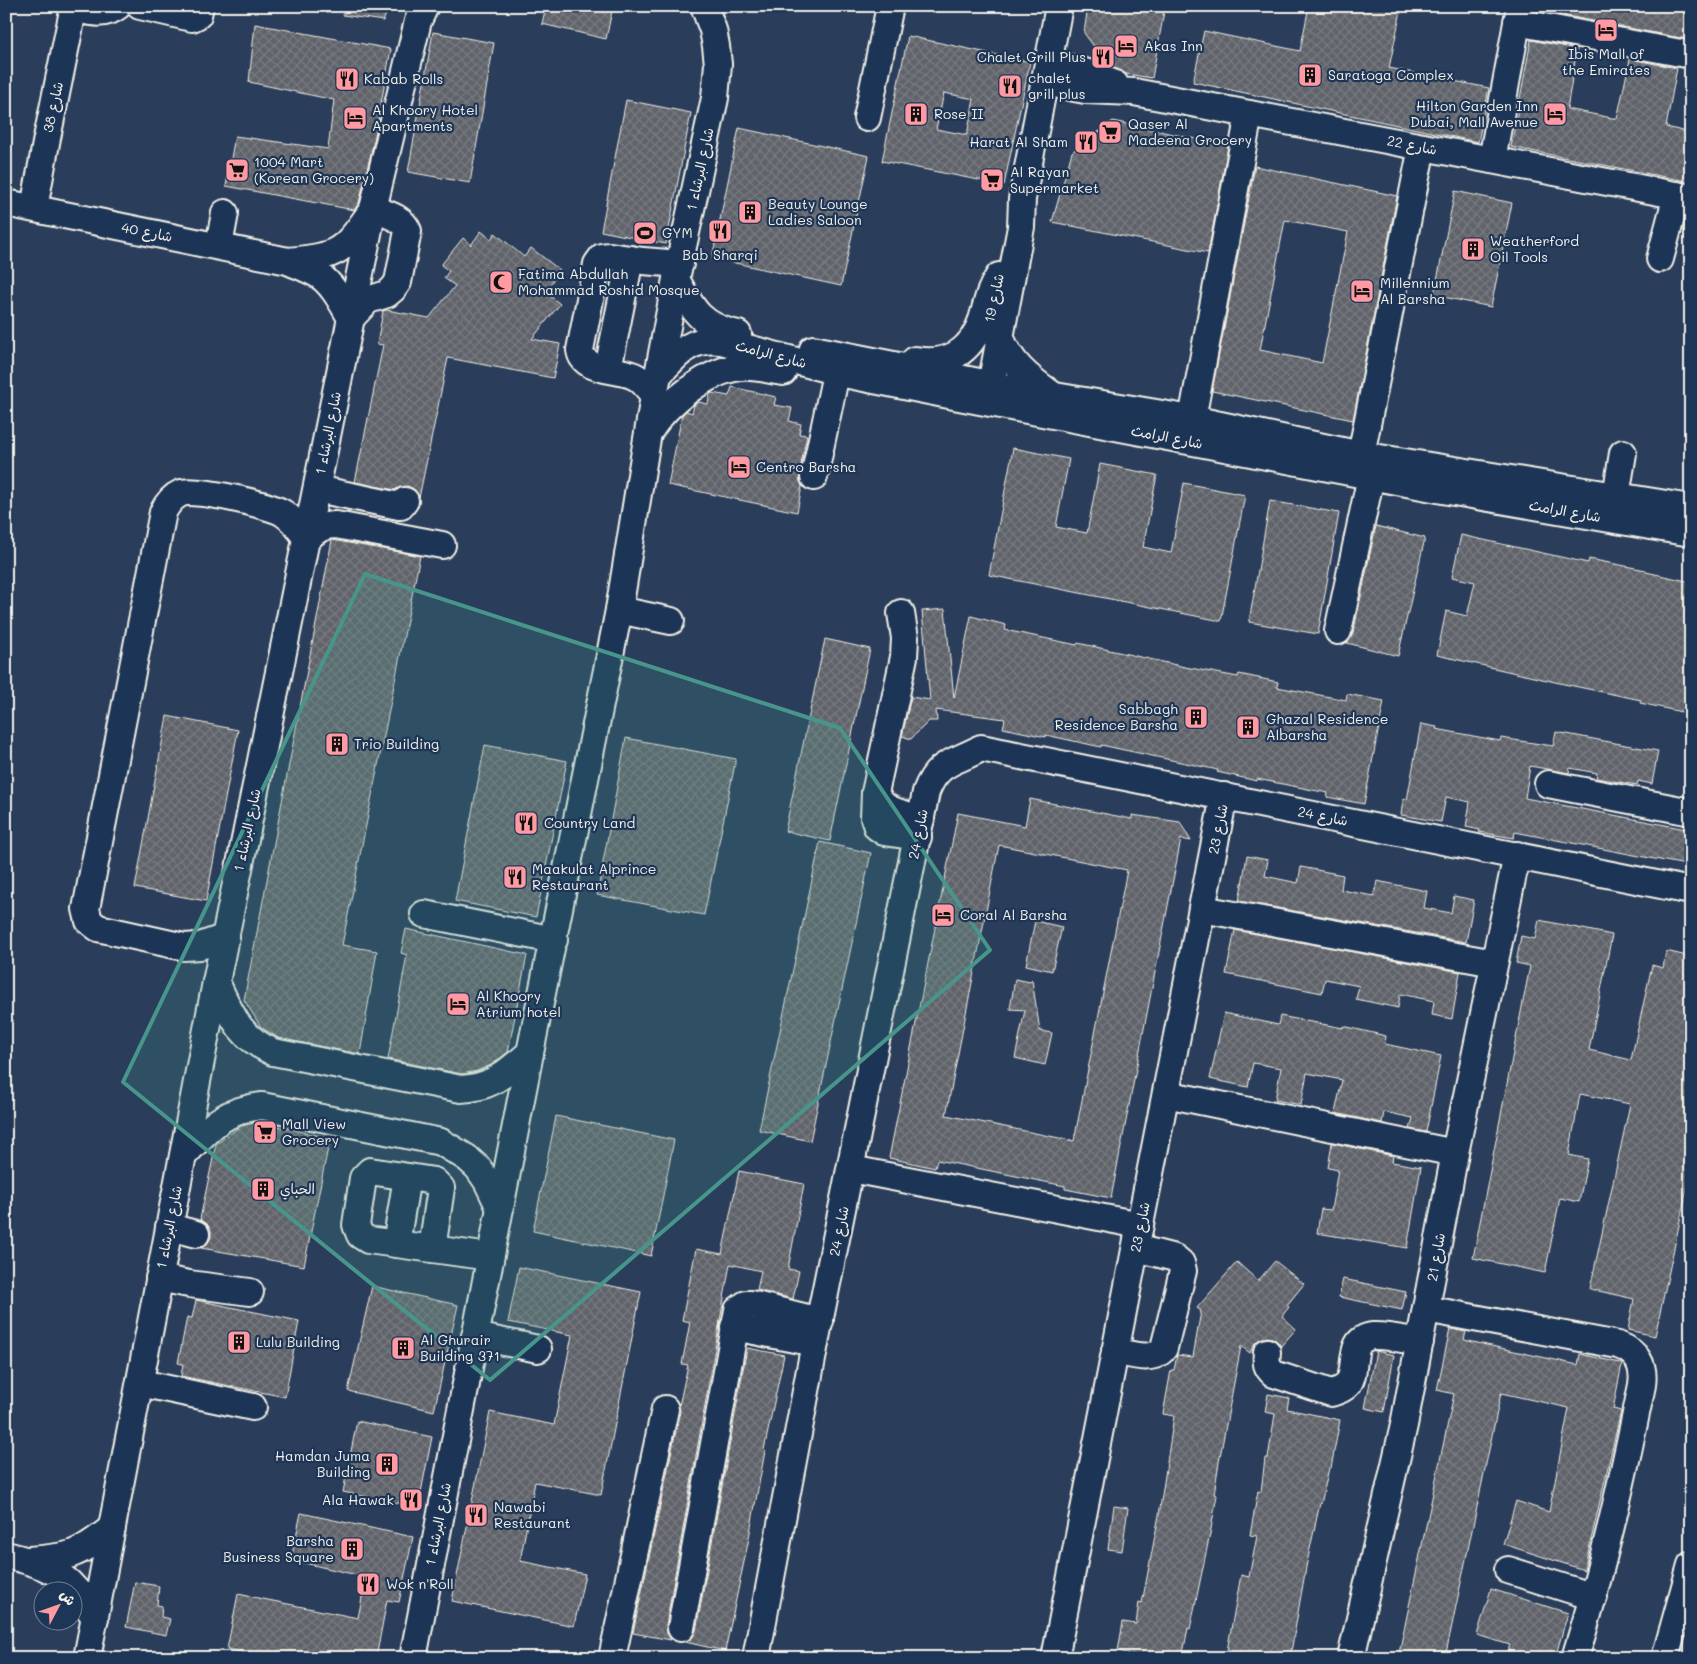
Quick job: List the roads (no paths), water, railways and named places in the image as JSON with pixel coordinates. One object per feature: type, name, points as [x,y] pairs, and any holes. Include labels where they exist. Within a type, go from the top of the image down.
[{"type":"street","points":[[74,7],[100,14],[112,11],[118,6]]},
{"type":"street","points":[[140,6],[192,18],[198,15],[200,6]]},
{"type":"street","name":"شارع البرشاء 1","points":[[87,1658],[216,982],[373,209],[418,21],[425,6]]},
{"type":"street","name":"شارع البرشاء 1","points":[[412,1658],[530,1052],[619,610],[656,385],[717,81],[716,46],[713,30],[704,6]]},
{"type":"street","points":[[867,118],[890,6]]},
{"type":"street","name":"شارع 19","points":[[982,392],[1000,337],[1020,227],[1022,199],[1059,6]]},
{"type":"street","name":"شارع 38","points":[[34,208],[74,7]]},
{"type":"street","points":[[1492,160],[1518,14],[1691,55]]},
{"type":"street","name":"شارع 22","points":[[1046,72],[1085,90],[1134,92],[1422,147],[1458,146],[1492,160],[1684,197]]},
{"type":"street","points":[[1192,420],[1249,114]]},
{"type":"street","points":[[1338,631],[1422,147]]},
{"type":"street","points":[[1660,259],[1684,197]]},
{"type":"street","name":"شارع 19","points":[[982,392],[999,276],[1011,224],[1022,199]]},
{"type":"street","name":"شارع 40","points":[[6,203],[288,261],[326,281],[332,287],[351,318]]},
{"type":"street","points":[[351,318],[368,300],[387,294],[393,289],[398,282],[406,246],[408,231],[405,225],[396,218],[373,209]]},
{"type":"street","name":"شارع 40","points":[[288,261],[320,258],[340,249],[353,238],[373,209]]},
{"type":"street","points":[[219,246],[225,213]]},
{"type":"street","points":[[656,385],[643,382],[634,376],[588,364],[582,358],[580,350],[597,264],[602,257],[655,263],[678,271]]},
{"type":"street","name":"شارع الرامث","points":[[678,271],[692,308],[702,319],[716,327],[844,372]]},
{"type":"street","points":[[648,432],[662,413],[680,396],[730,369],[756,367],[804,376],[844,372],[889,356],[937,362],[956,355],[965,348],[978,331],[989,293],[999,276]]},
{"type":"street","points":[[1000,337],[1008,354],[1018,368],[1026,376],[1055,396]]},
{"type":"street","name":"شارع الرامث","points":[[656,385],[681,351],[696,342],[715,340],[844,372],[982,392],[1366,465],[1691,533]]},
{"type":"street","points":[[812,477],[844,372]]},
{"type":"street","name":"شارع الرامث","points":[[982,392],[1055,396],[1192,420],[1366,465],[1616,496],[1691,508]]},
{"type":"street","points":[[1616,496],[1623,453]]},
{"type":"street","points":[[317,489],[398,506],[401,506],[405,501]]},
{"type":"street","points":[[226,937],[195,947],[179,947],[98,928],[89,920],[86,909],[161,522],[166,506],[170,500],[182,493],[197,492],[270,506],[294,521],[307,539],[319,528],[336,525],[442,545]]},
{"type":"street","points":[[619,610],[671,621]]},
{"type":"street","points":[[901,613],[905,638],[904,657],[875,793],[880,803],[919,828]]},
{"type":"street","name":"شارع 24","points":[[756,1658],[818,1332],[926,792],[931,779],[940,768],[952,761],[965,758],[981,748],[1691,891]]},
{"type":"street","points":[[1548,784],[1691,812]]},
{"type":"street","name":"شارع 23","points":[[1055,1658],[1224,796]]},
{"type":"street","name":"شارع 21","points":[[1350,1658],[1404,1425],[1455,1153],[1517,855]]},
{"type":"street","points":[[1202,909],[1494,963]]},
{"type":"street","points":[[424,914],[554,940]]},
{"type":"street","points":[[216,982],[238,1026],[254,1042],[273,1052],[461,1089],[485,1086],[530,1052]]},
{"type":"street","points":[[1166,1094],[1455,1153]]},
{"type":"street","points":[[184,1155],[214,1124],[228,1114],[245,1108],[262,1106],[441,1142],[467,1158],[478,1168],[487,1181],[500,1208]]},
{"type":"street","points":[[851,1169],[1138,1236],[1175,1258],[1181,1263],[1183,1271],[1165,1343],[1160,1353],[1151,1357],[1115,1351]]},
{"type":"street","points":[[432,1249],[441,1188],[434,1182],[370,1171],[363,1178],[356,1225],[360,1236],[368,1240],[396,1244],[432,1249],[490,1257]]},
{"type":"street","points":[[396,1244],[407,1177]]},
{"type":"street","points":[[169,1227],[196,1234]]},
{"type":"street","points":[[158,1281],[250,1292]]},
{"type":"street","points":[[158,1281],[223,1298],[226,1300],[225,1304]]},
{"type":"street","points":[[681,1628],[738,1310],[746,1304],[751,1304],[818,1332]]},
{"type":"street","points":[[1426,1308],[1618,1345],[1628,1349],[1642,1364],[1644,1374],[1619,1496],[1594,1597],[1576,1658]]},
{"type":"street","points":[[475,1336],[538,1349]]},
{"type":"street","points":[[1267,1352],[1266,1365],[1274,1374],[1331,1393],[1348,1384],[1352,1375],[1356,1349],[1363,1340],[1374,1336],[1420,1342]]},
{"type":"street","points":[[141,1378],[221,1390],[224,1387]]},
{"type":"street","points":[[141,1378],[253,1407]]},
{"type":"street","points":[[612,1658],[665,1410]]},
{"type":"street","points":[[17,1558],[67,1557],[88,1548],[112,1528]]},
{"type":"street","points":[[17,1558],[57,1573],[70,1583],[95,1618]]},
{"type":"street","points":[[1665,1658],[1691,1565]]},
{"type":"street","points":[[1508,1570],[1594,1597]]},
{"type":"street","points":[[418,1631],[434,1658]]},
{"type":"place","name":"Ibis Mall of the Emirates","points":[[1606,30]]},
{"type":"place","name":"Akas Inn","points":[[1126,46]]},
{"type":"place","name":"Chalet Grill Plus","points":[[1103,57]]},
{"type":"place","name":"Saratoga Complex","points":[[1310,75]]},
{"type":"place","name":"Kabab Rolls","points":[[347,79]]},
{"type":"place","name":"chalet grill plus","points":[[1010,86]]},
{"type":"place","name":"Rose II","points":[[916,114]]},
{"type":"place","name":"Hilton Garden Inn Dubai, Mall Avenue","points":[[1555,114]]},
{"type":"place","name":"Al Khoory Hotel Apartments","points":[[355,118]]},
{"type":"place","name":"Qaser Al Madeena Grocery","points":[[1110,132]]},
{"type":"place","name":"Harat Al Sham","points":[[1086,142]]},
{"type":"place","name":"1004 Mart (Korean Grocery)","points":[[237,170]]},
{"type":"place","name":"Al Rayan Supermarket","points":[[992,180]]},
{"type":"place","name":"Beauty Lounge Ladies Saloon","points":[[750,212]]},
{"type":"place","name":"Bab Sharqi","points":[[720,231]]},
{"type":"place","name":"GYM","points":[[645,233]]},
{"type":"place","name":"Weatherford Oil Tools","points":[[1473,249]]},
{"type":"place","name":"Fatima Abdullah Mohammad Roshid Mosque","points":[[501,282]]},
{"type":"place","name":"Millennium Al Barsha","points":[[1362,291]]},
{"type":"place","name":"Centro Barsha","points":[[739,467]]},
{"type":"place","name":"Sabbagh Residence Barsha","points":[[1196,717]]},
{"type":"place","name":"Ghazal Residence Albarsha","points":[[1248,727]]},
{"type":"place","name":"Trio Building","points":[[337,744]]},
{"type":"place","name":"Country Land","points":[[526,823]]},
{"type":"place","name":"Maakulat Alprince Restaurant","points":[[515,877]]},
{"type":"place","name":"Coral Al Barsha","points":[[943,915]]},
{"type":"place","name":"Al Khoory Atrium hotel","points":[[458,1004]]},
{"type":"place","name":"Mall View Grocery","points":[[265,1132]]},
{"type":"place","name":"الحباي","points":[[263,1189]]},
{"type":"place","name":"Lulu Building","points":[[239,1342]]},
{"type":"place","name":"Al Ghurair Building 371","points":[[403,1348]]},
{"type":"place","name":"Hamdan Juma Building","points":[[387,1464]]},
{"type":"place","name":"Ala Hawak","points":[[411,1500]]},
{"type":"place","name":"Nawabi Restaurant","points":[[476,1515]]},
{"type":"place","name":"Barsha Business Square","points":[[352,1549]]},
{"type":"place","name":"Wok n'Roll","points":[[368,1584]]}]
